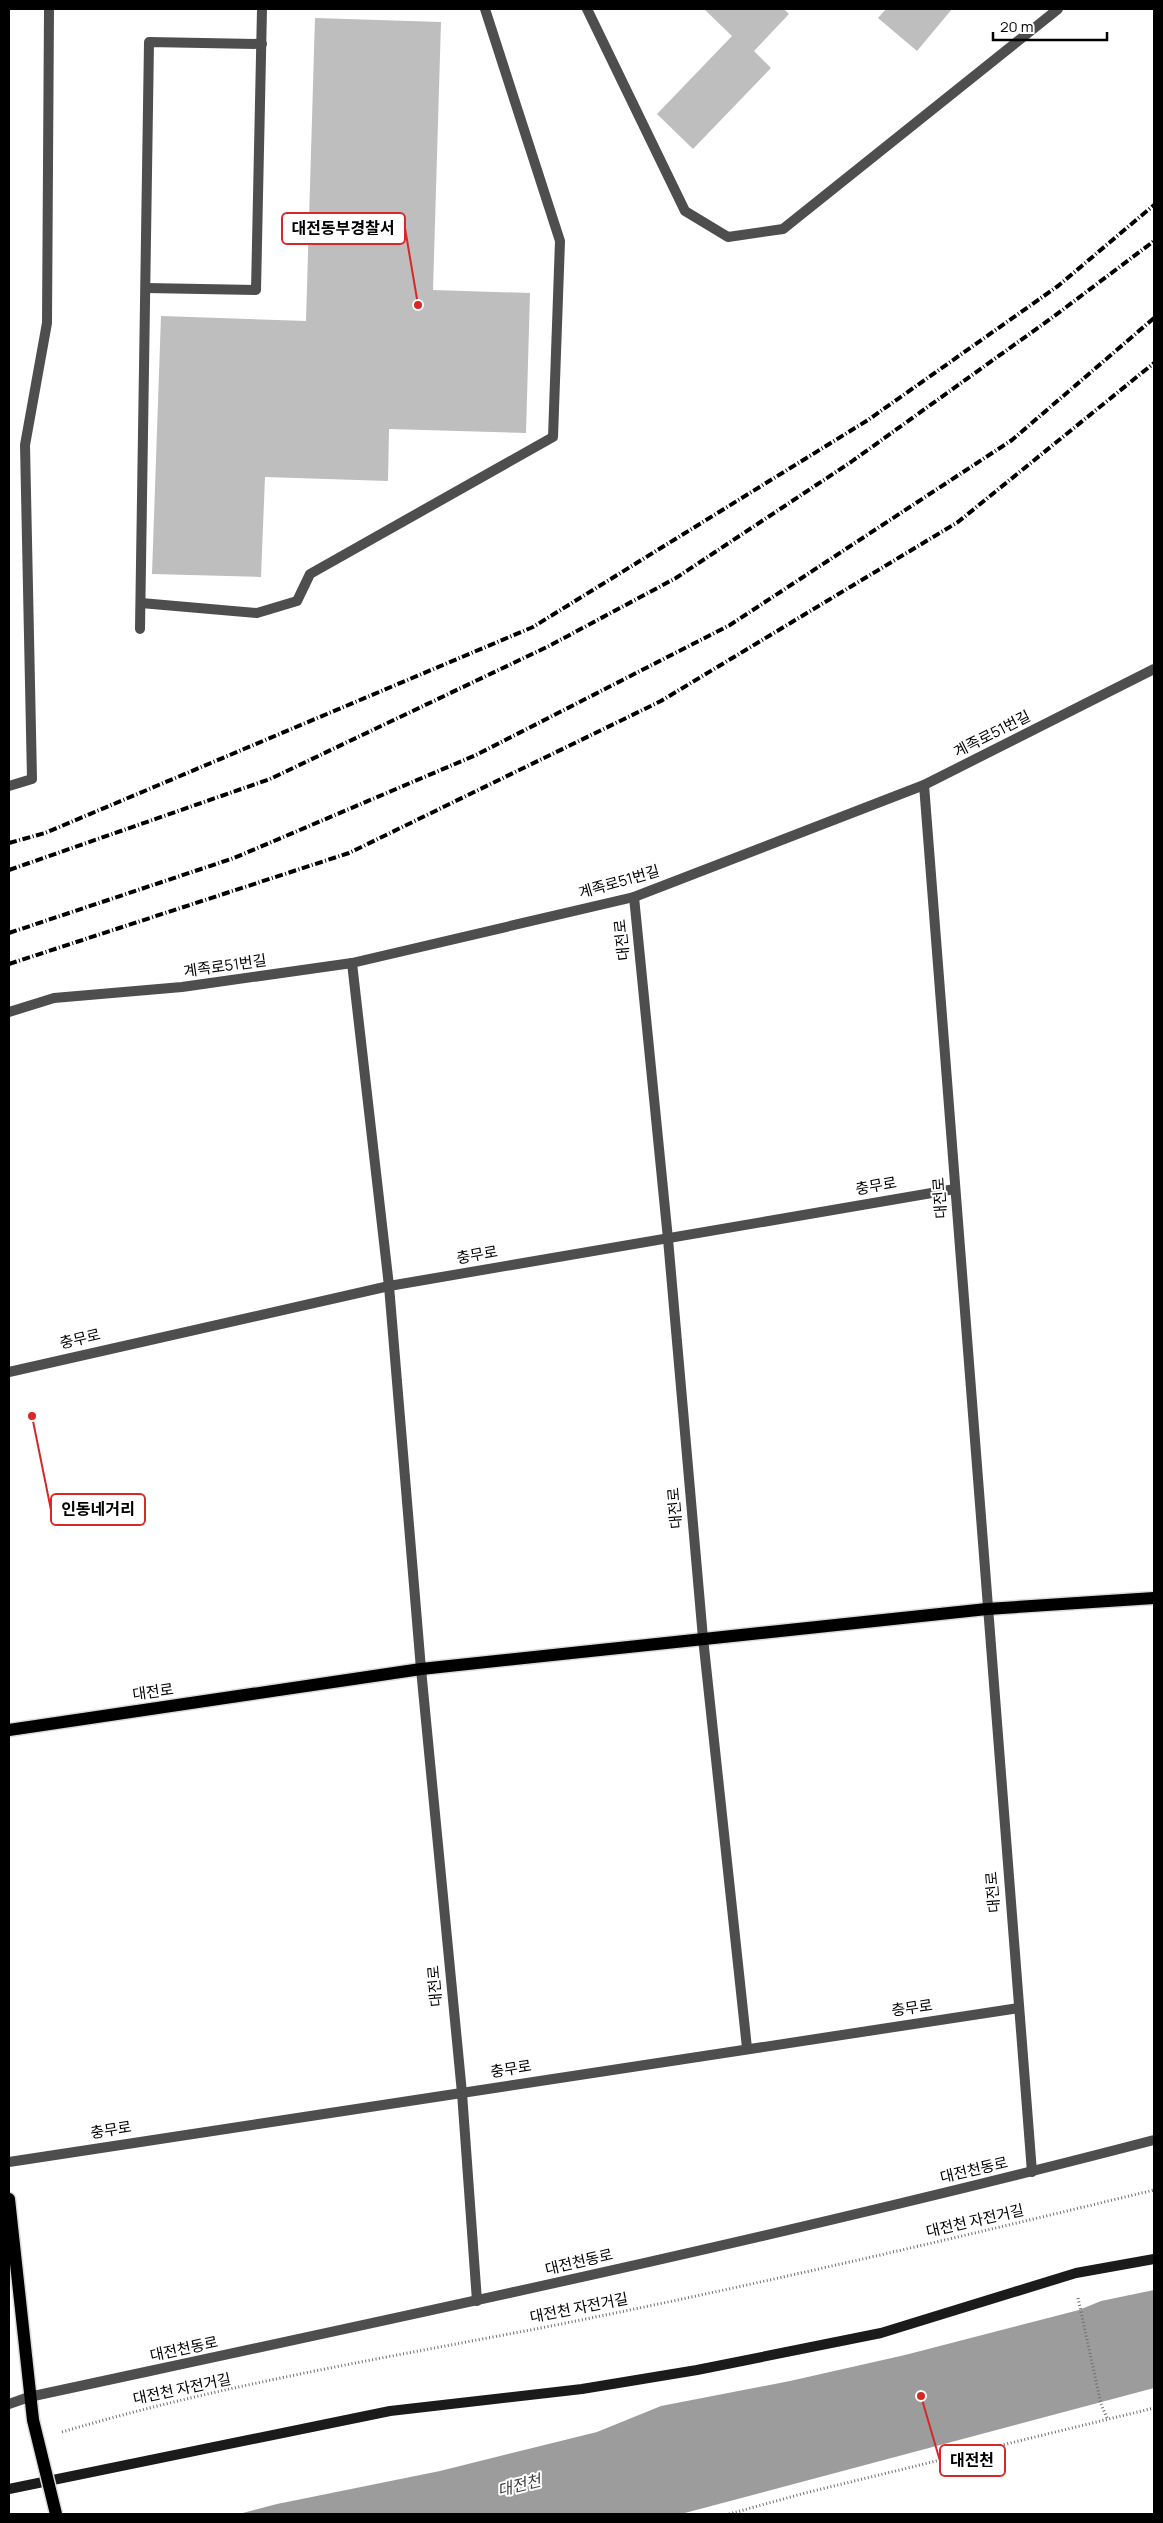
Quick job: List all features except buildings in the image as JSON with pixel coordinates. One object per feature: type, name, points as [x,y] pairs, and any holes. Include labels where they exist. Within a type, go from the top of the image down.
[{"type":"main road","name":"대전로","points":[[9,1730],[421,1669],[987,1609],[1154,1598]]},
{"type":"main road","points":[[9,2199],[29,2397],[56,2514]]},
{"type":"main road","points":[[9,2489],[390,2411],[582,2389],[707,2368],[882,2333],[1076,2273],[1154,2259]]},
{"type":"street","points":[[9,786],[32,779],[25,446],[47,323],[49,9]]},
{"type":"street","points":[[146,288],[256,290],[262,9]]},
{"type":"street","points":[[141,603],[257,613],[297,601],[310,574],[553,437],[560,241],[484,9]]},
{"type":"street","points":[[587,9],[685,211],[728,237],[783,229],[1058,9]]},
{"type":"street","points":[[140,629],[149,42],[262,44]]},
{"type":"street","name":"계족로51번길","points":[[9,1012],[54,998],[182,987],[352,964],[634,897],[924,784],[1154,669]]},
{"type":"street","name":"대전로","points":[[924,784],[1032,2172]]},
{"type":"street","name":"대전로","points":[[634,897],[668,1240],[703,1638],[748,2048]]},
{"type":"street","name":"대전로","points":[[352,964],[389,1286],[421,1669],[462,2093],[477,2301]]},
{"type":"street","name":"충무로","points":[[9,1372],[389,1286],[668,1240],[955,1189]]},
{"type":"street","name":"충무로","points":[[9,2162],[1019,2008]]},
{"type":"street","name":"대전천동로","points":[[9,2404],[29,2397],[477,2301],[1032,2172],[1154,2140]]},
{"type":"path","name":"대전천 자전거길","points":[[54,2434],[126,2412],[333,2368],[680,2300],[1154,2190]]},
{"type":"path","points":[[1079,2310],[1101,2404],[1108,2420]]},
{"type":"path","points":[[729,2514],[805,2493],[1154,2408]]},
{"type":"water","name":"대전천","points":[[1154,2290],[1154,2388],[681,2514],[239,2514],[277,2504],[440,2471],[597,2432],[661,2406],[790,2381],[905,2355],[1079,2310],[1101,2301]]},
{"type":"railway","points":[[9,843],[45,833],[533,627],[868,420],[1058,286],[1154,205]]},
{"type":"railway","points":[[9,870],[270,779],[549,646],[676,578],[851,462],[1053,317],[1154,241]]},
{"type":"railway","points":[[9,933],[234,858],[476,755],[730,625],[1012,440],[1154,318]]},
{"type":"railway","points":[[9,964],[349,853],[661,701],[958,522],[1154,363]]},
{"type":"place","name":"대전동부경찰서","points":[[418,305]]},
{"type":"place","name":"인동네거리","points":[[32,1416]]},
{"type":"place","name":"대전천","points":[[921,2396]]}]
